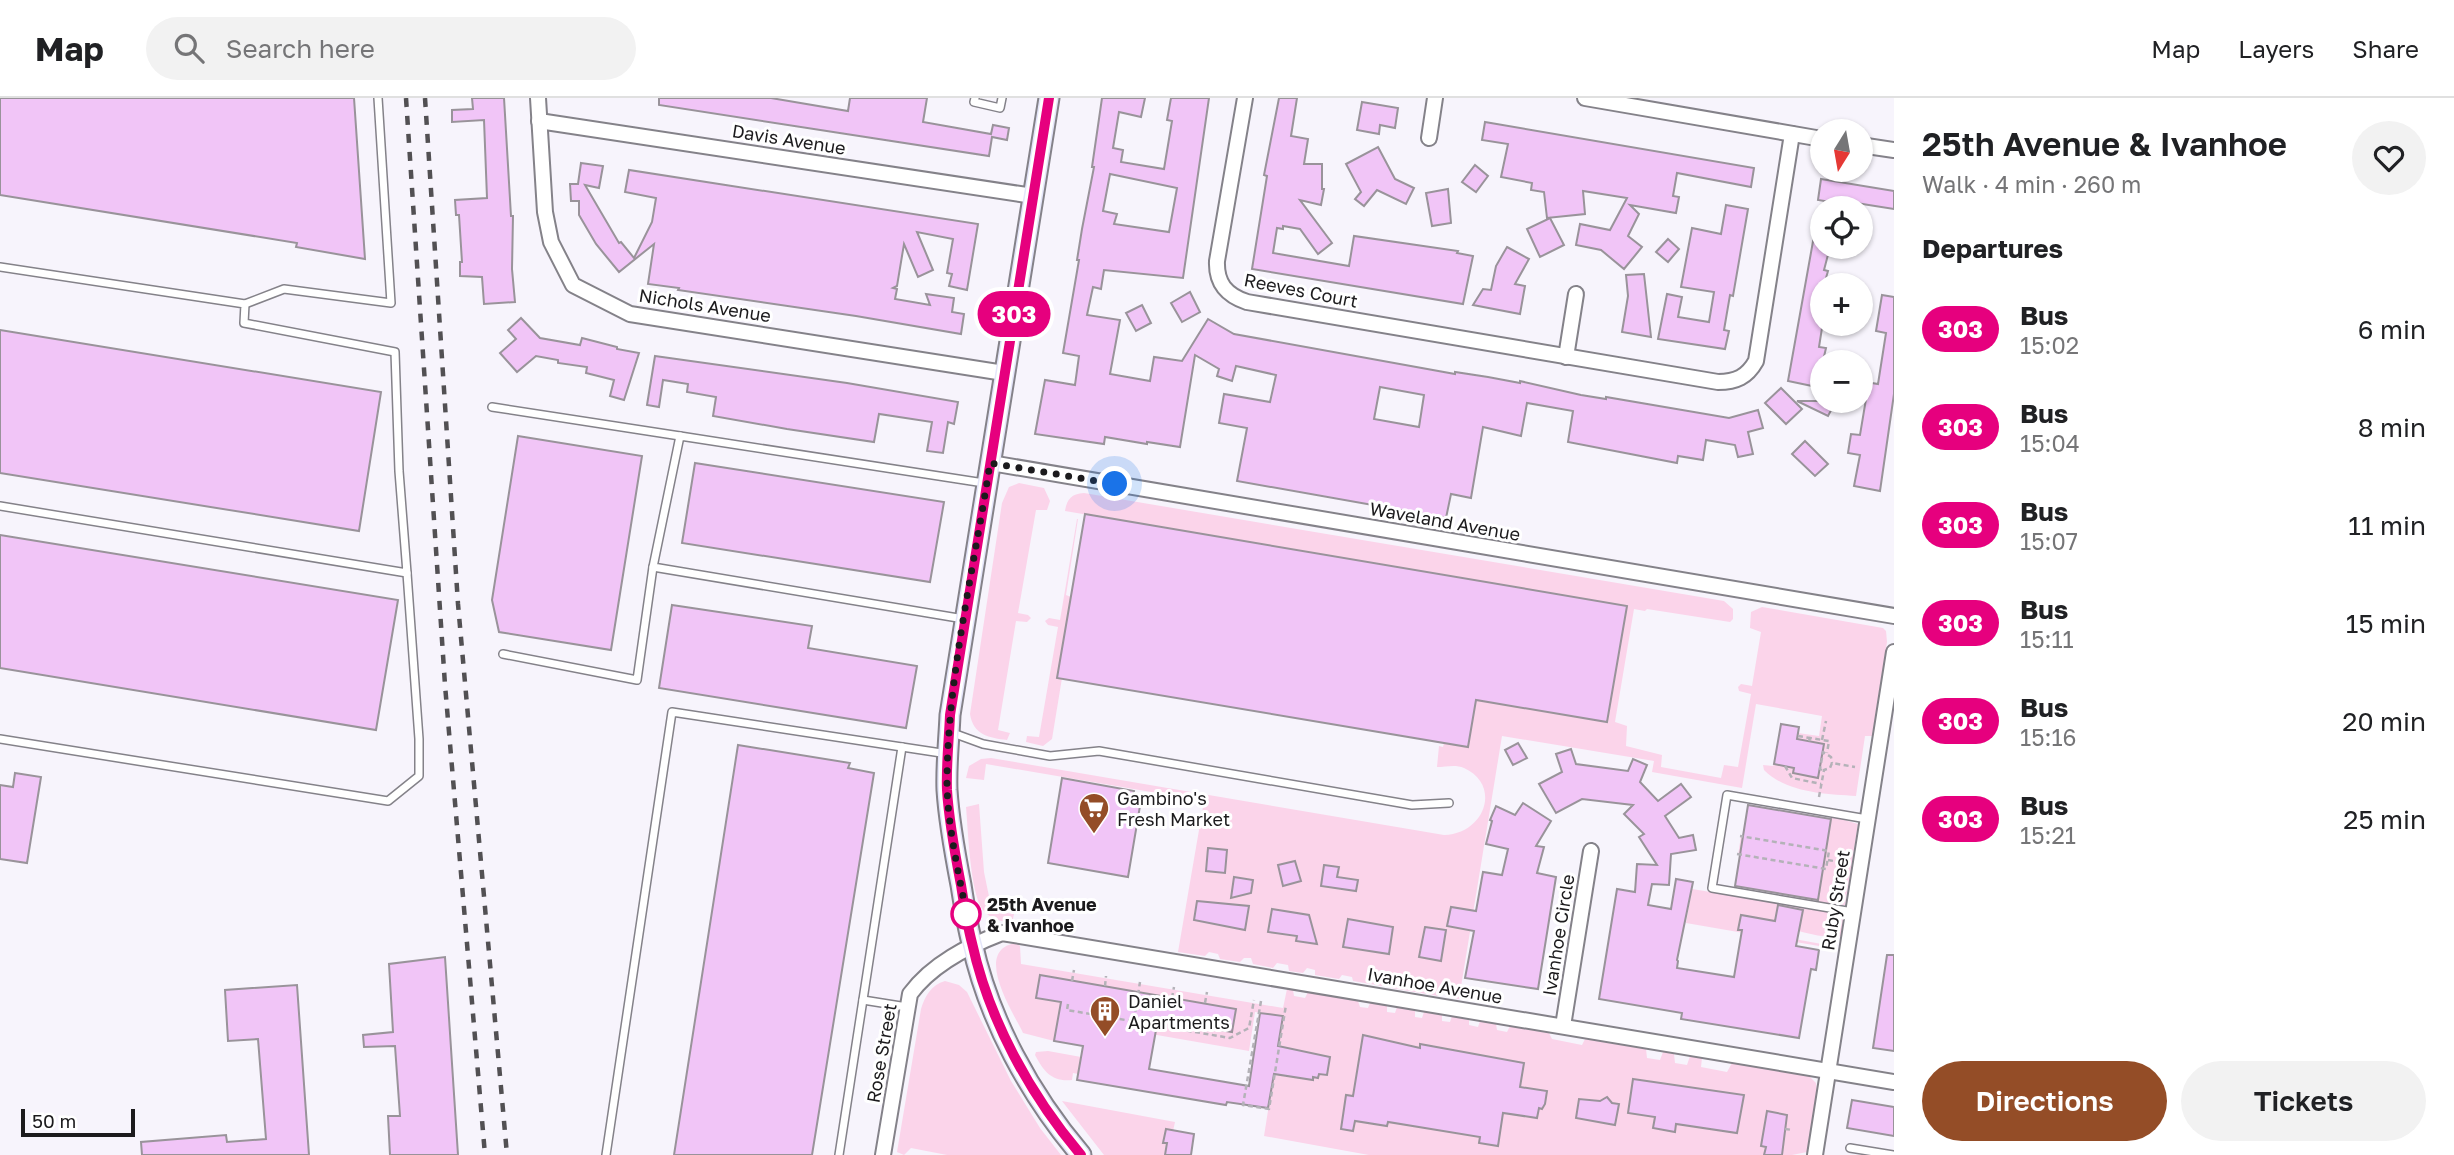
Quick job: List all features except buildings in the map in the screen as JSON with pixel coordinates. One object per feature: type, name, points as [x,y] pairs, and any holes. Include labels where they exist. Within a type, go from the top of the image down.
[{"type":"street","name":"Nichols Avenue","points":[[538,98],[544,212],[551,242],[573,285],[630,314],[1004,373]]},
{"type":"street","points":[[1049,98],[950,715],[947,788],[952,836],[972,944],[1000,1029],[1035,1089],[1081,1155]]},
{"type":"street","name":"Reeves Court","points":[[1245,98],[1217,261],[1217,273],[1223,287],[1234,298],[1718,382],[1732,382],[1750,371],[1756,361],[1792,134]]},
{"type":"street","points":[[1429,138],[1435,98]]},
{"type":"street","points":[[1585,98],[1810,137]]},
{"type":"street","name":"Davis Avenue","points":[[540,121],[1033,196]]},
{"type":"street","points":[[1873,147],[1894,150]]},
{"type":"street","points":[[1566,357],[1576,294]]},
{"type":"street","name":"Waveland Avenue","points":[[990,463],[1894,616]]},
{"type":"street","name":"Ruby Street","points":[[1815,1155],[1894,652]]},
{"type":"street","name":"Ivanhoe Circle","points":[[1563,1026],[1591,851]]},
{"type":"street","name":"Ivanhoe Avenue","points":[[972,944],[1002,933],[1025,935],[1894,1082]]},
{"type":"street","name":"Rose Street","points":[[883,1155],[911,994],[923,978],[972,944]]},
{"type":"lane","points":[[0,267],[245,304],[284,289],[391,303],[378,98]]},
{"type":"lane","points":[[975,100],[1000,108],[1002,98]]},
{"type":"lane","points":[[0,739],[388,801],[419,776],[419,739],[398,471],[395,352],[244,323],[245,304]]},
{"type":"lane","points":[[492,407],[987,484]]},
{"type":"lane","points":[[502,654],[637,680],[653,567],[680,436]]},
{"type":"lane","points":[[0,506],[407,573]]},
{"type":"lane","points":[[653,567],[965,620]]},
{"type":"lane","points":[[606,1155],[672,712],[948,755]]},
{"type":"lane","points":[[949,732],[983,744],[1051,756],[1099,751],[1412,805],[1449,803]]},
{"type":"lane","points":[[839,1155],[902,747]]},
{"type":"lane","points":[[1853,912],[1712,888],[1727,795],[1867,819]]},
{"type":"lane","points":[[863,1000],[907,1007]]},
{"type":"lane","points":[[1850,1148],[1893,1155]]},
{"type":"path","points":[[1822,740],[1826,721]]},
{"type":"path","points":[[1798,736],[1829,741],[1827,753]]},
{"type":"path","points":[[1823,752],[1832,757],[1830,768],[1824,770],[1820,769],[1823,752]]},
{"type":"path","points":[[1832,763],[1855,767]]},
{"type":"path","points":[[1786,766],[1792,778],[1821,784]]},
{"type":"path","points":[[1819,797],[1824,770]]},
{"type":"path","points":[[1737,854],[1826,869],[1828,860],[1829,851],[1740,836]]},
{"type":"path","points":[[1828,860],[1840,862]]},
{"type":"path","points":[[1072,981],[1074,970]]},
{"type":"path","points":[[1105,986],[1106,976]]},
{"type":"path","points":[[1133,1021],[1140,982]]},
{"type":"path","points":[[1172,998],[1174,987]]},
{"type":"path","points":[[1205,1003],[1207,992]]},
{"type":"path","points":[[1068,1003],[1067,1010],[1230,1038],[1249,1028],[1254,1000]]},
{"type":"path","points":[[1261,1001],[1243,1105],[1269,1109],[1286,1005]]},
{"type":"path","points":[[1099,1015],[1100,1009]]},
{"type":"path","points":[[1167,1027],[1168,1021]]},
{"type":"path","points":[[1199,1033],[1201,1026]]},
{"type":"path","points":[[1785,1129],[1793,1130]]},
{"type":"shaded area","points":[[1019,483],[1044,488],[1050,501],[1047,510],[1036,510],[1018,613],[1031,618],[1027,622],[1016,621],[998,730],[1010,733],[1007,740],[983,734],[975,727],[970,714],[1002,503],[1009,487]]},
{"type":"shaded area","points":[[1084,493],[1724,601],[1733,609],[1733,619],[1730,622],[1634,609],[1615,722],[1627,726],[1626,746],[1662,755],[1661,767],[1721,778],[1724,765],[1738,767],[1751,694],[1739,691],[1738,687],[1741,684],[1752,686],[1761,632],[1750,628],[1751,612],[1762,607],[1883,628],[1887,642],[1872,736],[1865,736],[1856,796],[1795,788],[1773,778],[1764,770],[1763,765],[1774,764],[1818,777],[1824,744],[1801,740],[1796,744],[1798,733],[1819,736],[1822,716],[1756,704],[1742,788],[1652,772],[1654,761],[1502,736],[1459,999],[1454,998],[1453,991],[1443,989],[1438,996],[1392,988],[1391,983],[1384,981],[1382,986],[1353,981],[1352,977],[1342,975],[1339,979],[1315,975],[1315,970],[1307,968],[1303,973],[1289,971],[1288,965],[1277,963],[1273,968],[1253,964],[1251,958],[1244,958],[1240,962],[1220,959],[1218,954],[1209,952],[1205,956],[1178,952],[1204,801],[986,764],[984,780],[966,778],[969,766],[981,759],[991,758],[1444,835],[1458,833],[1478,818],[1484,807],[1483,786],[1476,776],[1464,768],[1437,767],[1439,746],[1443,747],[1444,743],[1468,747],[1476,700],[1607,722],[1626,606],[1065,511],[1070,498]]},
{"type":"shaded area","points":[[1077,519],[1066,595],[1071,597],[1057,677],[1062,678],[1052,739],[1043,746],[1026,742],[1027,736],[1039,737],[1058,627],[1048,625],[1045,621],[1049,618],[1060,620]]},
{"type":"shaded area","points":[[979,804],[984,872],[992,911],[1014,914],[1012,923],[989,916],[983,910],[975,890],[966,807]]},
{"type":"shaded area","points":[[1831,816],[1858,824],[1845,905],[1818,903],[1823,869],[1738,855],[1741,836],[1825,850]]},
{"type":"shaded area","points":[[1692,889],[1835,912],[1844,917],[1841,936],[1813,935],[1768,925],[1740,929],[1838,947],[1686,923]]},
{"type":"shaded area","points":[[1016,943],[1020,946],[1021,964],[1283,1008],[1287,989],[1293,990],[1294,996],[1305,998],[1308,992],[1358,1001],[1360,1007],[1368,1008],[1370,1003],[1387,1005],[1387,1012],[1395,1013],[1397,1007],[1415,1010],[1415,1017],[1422,1018],[1424,1012],[1442,1015],[1442,1021],[1450,1022],[1452,1016],[1469,1020],[1469,1025],[1478,1027],[1480,1021],[1496,1024],[1497,1030],[1507,1032],[1510,1026],[1549,1033],[1552,1039],[1582,1045],[1585,1039],[1646,1049],[1647,1058],[1660,1060],[1663,1052],[1674,1054],[1675,1063],[1687,1065],[1690,1056],[1702,1058],[1701,1067],[1727,1072],[1732,1063],[1809,1076],[1816,1083],[1817,1091],[1807,1152],[1792,1155],[1369,1155],[1264,1136],[1283,1016],[1255,1012],[1249,1051],[1059,1018],[1054,1041],[1023,1033],[999,983],[996,969],[997,957],[1003,948]]},
{"type":"shaded area","points":[[945,981],[959,985],[967,992],[1011,1081],[1040,1128],[1061,1155],[947,1155],[911,1148],[904,1155],[897,1152],[921,1009],[929,992]]},
{"type":"shaded area","points":[[1048,1051],[1081,1057],[1078,1074],[1073,1073],[1072,1080],[1049,1075],[1035,1055],[1036,1052]]},
{"type":"shaded area","points":[[1062,1101],[1175,1122],[1173,1131],[1166,1130],[1163,1142],[1167,1143],[1165,1155],[1104,1155]]},
{"type":"railway","points":[[406,98],[445,685],[485,1155]]},
{"type":"railway","points":[[425,98],[458,604],[507,1155]]},
{"type":"bus line","name":"303","points":[[1049,98],[950,715],[947,788],[952,836],[972,944],[1000,1029],[1018,1063],[1081,1155]]},
{"type":"place","name":"Gambino's Fresh Market","points":[[1094,835]]},
{"type":"place","name":"25th Avenue & Ivanhoe","points":[[966,914]]},
{"type":"place","name":"Daniel Apartments","points":[[1105,1038]]},
{"type":"route","points":[[966,914],[967,917],[952,836],[947,788],[950,715],[990,463],[1115,484]]}]
